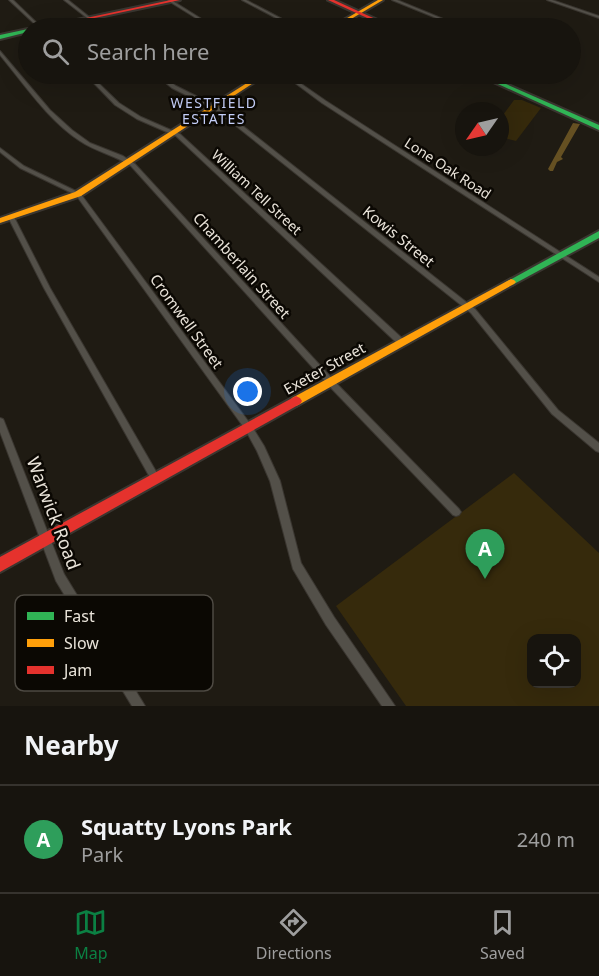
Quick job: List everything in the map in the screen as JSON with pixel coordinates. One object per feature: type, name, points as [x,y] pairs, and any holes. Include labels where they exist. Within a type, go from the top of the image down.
[{"type":"main road","points":[[90,18],[173,0]]},
{"type":"main road","points":[[320,0],[355,11],[363,18]]},
{"type":"main road","points":[[330,0],[370,18]]},
{"type":"main road","points":[[347,18],[375,0]]},
{"type":"main road","points":[[355,11],[381,0]]},
{"type":"main road","points":[[0,37],[18,33]]},
{"type":"main road","points":[[5,219],[78,194],[248,84]]},
{"type":"main road","points":[[503,84],[599,128]]},
{"type":"main road","points":[[514,84],[599,122]]},
{"type":"main road","name":"Exeter Street","points":[[0,565],[45,538],[599,234]]},
{"type":"street","points":[[11,0],[30,18]]},
{"type":"street","points":[[66,0],[90,18]]},
{"type":"street","points":[[173,0],[199,18]]},
{"type":"street","points":[[244,0],[278,18]]},
{"type":"street","points":[[394,0],[438,18]]},
{"type":"street","points":[[549,0],[599,17]]},
{"type":"street","name":"Chamberlain Street","points":[[0,52],[18,74]]},
{"type":"street","name":"Chamberlain Street","points":[[27,84],[58,122],[84,141],[129,162],[331,382],[456,512]]},
{"type":"street","name":"William Tell Street","points":[[97,84],[117,104],[138,118],[174,132],[401,342]]},
{"type":"street","name":"Kowis Street","points":[[170,84],[214,106],[467,307],[555,412],[599,448]]},
{"type":"street","name":"Lone Oak Road","points":[[299,84],[599,280]]},
{"type":"street","name":"Cromwell Street","points":[[0,150],[22,167],[78,194],[248,427],[261,449],[274,481],[297,565],[330,621],[388,706]]},
{"type":"street","points":[[5,219],[155,478]]},
{"type":"street","name":"Warwick Road","points":[[0,421],[60,577],[71,595]]},
{"type":"street","name":"Warwick Road","points":[[130,691],[139,706]]},
{"type":"shaded area","points":[[514,100],[522,100],[541,108],[516,141],[509,139],[509,107]]},
{"type":"shaded area","points":[[573,123],[580,124],[561,157],[563,159],[557,162],[553,171],[550,171],[548,169]]},
{"type":"shaded area","points":[[514,473],[599,553],[599,706],[406,706],[336,606]]},
{"type":"traffic: fast","points":[[0,37],[18,33]]},
{"type":"traffic: fast","points":[[501,84],[599,128]]},
{"type":"traffic: fast","points":[[511,282],[599,234]]},
{"type":"traffic: slow","points":[[350,18],[381,0]]},
{"type":"traffic: slow","points":[[0,221],[78,194],[248,84]]},
{"type":"traffic: slow","points":[[296,401],[511,282]]},
{"type":"traffic: jam","points":[[91,18],[178,0]]},
{"type":"traffic: jam","points":[[330,0],[370,18]]},
{"type":"traffic: jam","points":[[0,565],[296,401]]},
{"type":"place","name":"Squatty Lyons Park","points":[[485,579]]},
{"type":"district","name":"WESTFIELD ESTATES","points":[[214,110]]}]
